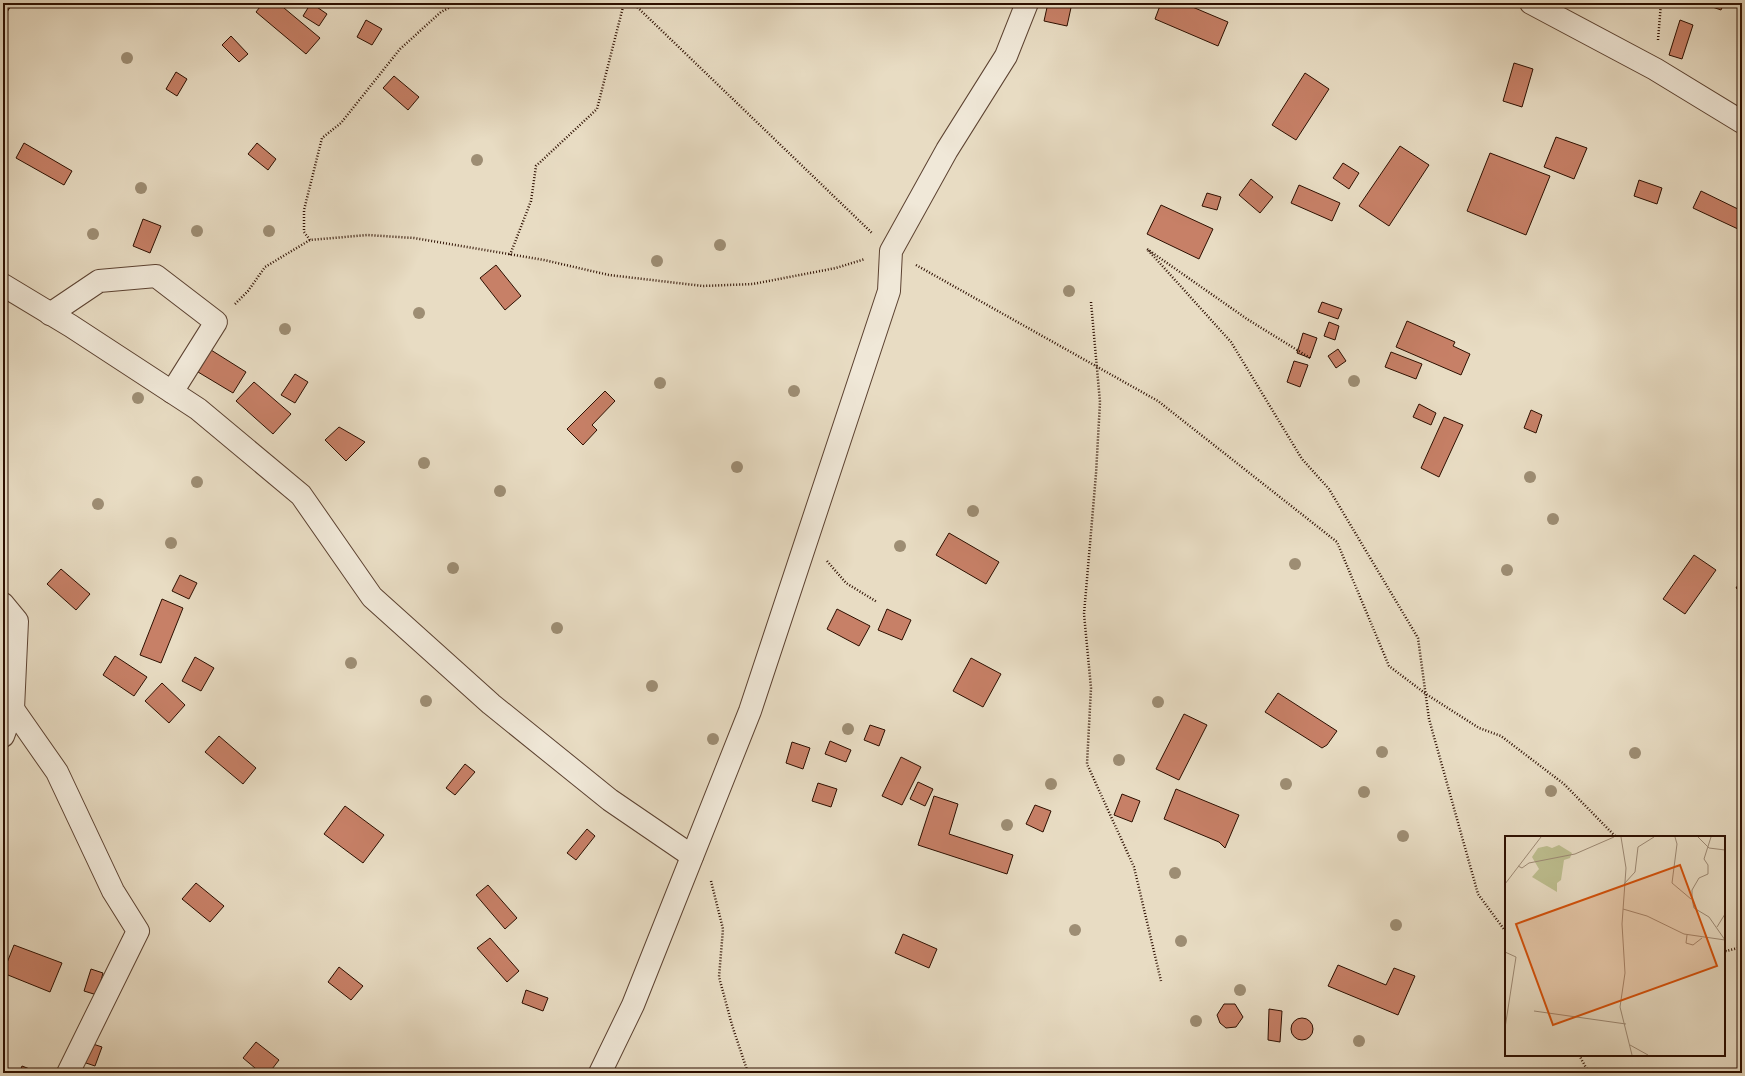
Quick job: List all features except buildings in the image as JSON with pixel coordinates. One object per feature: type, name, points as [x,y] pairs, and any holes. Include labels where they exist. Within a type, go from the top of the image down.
[{"type":"street","points":[[600,1073],[633,1005],[750,711],[889,292],[891,251],[946,150],[1006,56],[1027,3]]},
{"type":"street","points":[[1531,3],[1655,69],[1742,122]]},
{"type":"street","points":[[50,314],[99,281],[156,276],[216,322],[172,392]]},
{"type":"street","points":[[3,285],[198,409],[301,495],[372,597],[491,704],[610,800],[696,848]]},
{"type":"street","points":[[3,604],[17,621],[13,709],[3,736]]},
{"type":"street","points":[[13,709],[57,772],[113,891],[138,931],[68,1073]]},
{"type":"path","points":[[310,240],[304,232],[304,210],[322,138],[341,123],[400,49],[441,12],[458,3]]},
{"type":"path","points":[[510,255],[531,201],[536,166],[597,109],[624,3]]},
{"type":"path","points":[[633,3],[891,251],[1158,401],[1337,542],[1389,666],[1426,694],[1479,728],[1501,736],[1564,784],[1615,836]]},
{"type":"path","points":[[1655,69],[1661,3]]},
{"type":"path","points":[[216,322],[248,291],[265,267],[310,240],[366,236],[414,238],[544,260],[609,274],[703,286],[752,284],[836,268],[891,251]]},
{"type":"path","points":[[1310,358],[1248,319],[1147,248],[1232,342],[1302,459],[1329,490],[1418,638],[1429,719],[1478,894],[1505,931]]},
{"type":"path","points":[[1091,302],[1100,402],[1084,614],[1091,688],[1087,764],[1134,867],[1161,981]]},
{"type":"path","points":[[807,538],[846,583],[877,602]]},
{"type":"path","points":[[696,848],[723,929],[719,977],[732,1025],[748,1073]]},
{"type":"path","points":[[1725,950],[1726,951],[1742,947]]},
{"type":"path","points":[[1580,1056],[1589,1073]]}]
